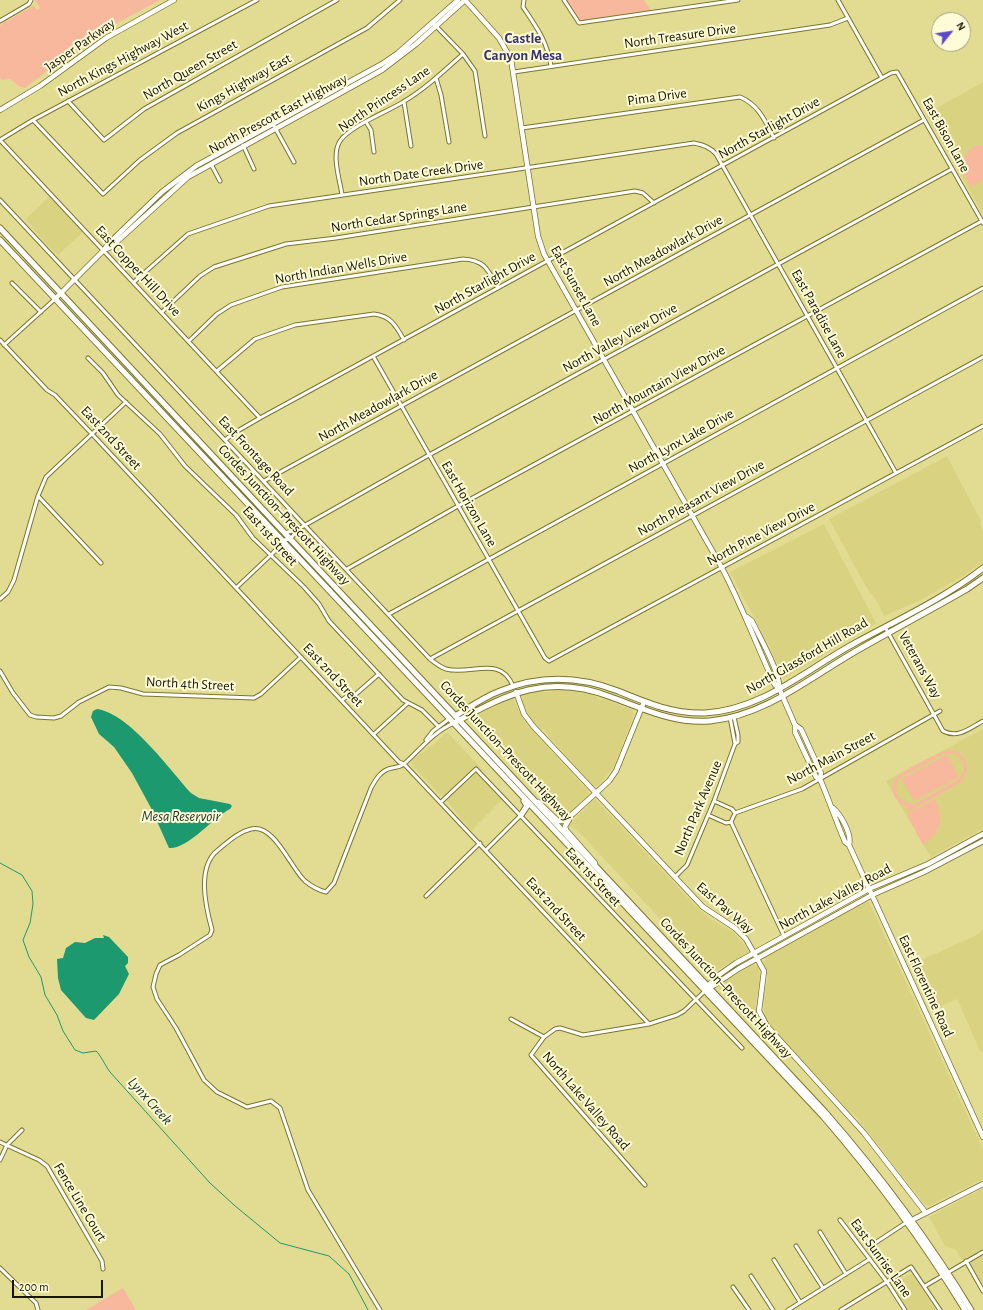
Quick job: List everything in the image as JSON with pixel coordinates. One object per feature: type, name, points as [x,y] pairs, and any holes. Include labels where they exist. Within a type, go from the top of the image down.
[{"type":"main road","name":"Cordes Junction–Prescott Highway","points":[[0,228],[458,717],[841,1130],[910,1221],[971,1310]]},
{"type":"main road","name":"Cordes Junction–Prescott Highway","points":[[0,240],[284,540],[452,721],[708,988],[835,1131],[910,1221]]},
{"type":"main road","name":"North Glassford Hill Road","points":[[458,717],[499,691],[539,680],[556,678],[588,681],[644,702],[679,712],[706,713],[741,706],[779,688],[885,626],[954,588],[983,568]]},
{"type":"main road","name":"North Glassford Hill Road","points":[[516,692],[559,685],[576,687],[599,693],[669,718],[710,721],[732,717],[754,710],[782,695],[967,589],[983,578]]},
{"type":"main road","points":[[452,721],[516,692],[521,687],[534,684],[539,680]]},
{"type":"main road","points":[[497,700],[500,696],[510,691],[513,686]]},
{"type":"main road","points":[[495,766],[502,778],[526,803],[526,810],[521,815]]},
{"type":"main road","points":[[835,1131],[841,1130]]},
{"type":"main road","name":"Cordes Junction–Prescott Highway","points":[[945,1273],[965,1310]]},
{"type":"street","name":"Jasper Parkway","points":[[0,110],[40,86],[106,38],[174,0]]},
{"type":"street","name":"North Kings Highway West","points":[[0,140],[33,120],[257,0]]},
{"type":"street","name":"North Queen Street","points":[[68,101],[104,140],[156,102],[338,0]]},
{"type":"street","name":"Kings Highway East","points":[[33,120],[103,194],[140,160],[170,137],[367,28],[400,0]]},
{"type":"street","name":"North Prescott East Highway","points":[[435,24],[458,0]]},
{"type":"street","name":"North Prescott East Highway","points":[[4,345],[55,299],[104,250],[108,244],[177,180],[209,161],[357,81],[398,53],[465,0]]},
{"type":"street","name":"East Sunset Lane","points":[[465,0],[499,38],[509,54],[514,72],[538,236],[548,261],[722,568]]},
{"type":"street","points":[[524,0],[523,7],[542,34],[548,48],[551,66]]},
{"type":"street","points":[[564,0],[579,23],[738,0]]},
{"type":"street","points":[[838,0],[882,78]]},
{"type":"street","points":[[0,21],[31,1]]},
{"type":"street","name":"North Treasure Drive","points":[[514,72],[830,25],[848,18]]},
{"type":"street","points":[[435,24],[463,54],[475,71],[485,136]]},
{"type":"street","name":"North Princess Lane","points":[[342,195],[336,154],[340,141],[348,133],[366,122],[404,102],[436,78],[463,54]]},
{"type":"street","name":"East Bison Lane","points":[[882,78],[898,72],[982,222]]},
{"type":"street","points":[[436,78],[441,95],[449,142]]},
{"type":"street","name":"North Starlight Drive","points":[[225,440],[260,418],[882,78]]},
{"type":"street","name":"Pima Drive","points":[[522,128],[740,97],[752,103],[757,108],[774,138]]},
{"type":"street","points":[[404,102],[411,146]]},
{"type":"street","name":"North Meadowlark Drive","points":[[264,481],[924,120]]},
{"type":"street","points":[[366,122],[371,130],[374,152]]},
{"type":"street","points":[[274,126],[294,162]]},
{"type":"street","name":"East Copper Hill Drive","points":[[0,140],[260,418]]},
{"type":"street","points":[[242,143],[254,169]]},
{"type":"street","name":"North Date Creek Drive","points":[[134,282],[188,234],[270,206],[694,143],[712,149],[723,165]]},
{"type":"street","points":[[209,161],[220,181]]},
{"type":"street","name":"East Paradise Lane","points":[[723,165],[896,473]]},
{"type":"street","name":"North Valley View Drive","points":[[284,540],[290,538],[305,524],[429,455],[952,169]]},
{"type":"street","name":"North Cedar Springs Lane","points":[[162,312],[200,276],[214,267],[286,244],[336,238],[635,191],[650,197],[654,203]]},
{"type":"street","name":"East Frontage Road","points":[[0,200],[430,659],[438,666],[450,670],[494,668],[506,674],[513,686]]},
{"type":"street","name":"North Mountain View Drive","points":[[347,569],[458,506],[982,222]]},
{"type":"street","name":"North Indian Wells Drive","points":[[189,341],[217,314],[230,305],[299,284],[463,259],[472,259],[484,266],[498,288]]},
{"type":"street","points":[[12,283],[41,312]]},
{"type":"street","name":"North Lynx Lake Drive","points":[[389,614],[983,288]]},
{"type":"street","points":[[217,371],[255,339],[307,323],[382,314],[394,322],[404,340]]},
{"type":"street","name":"East 2nd Street","points":[[0,340],[47,390],[55,395],[399,762],[404,764],[441,802],[649,1024]]},
{"type":"street","name":"East Horizon Lane","points":[[373,356],[544,658],[549,661]]},
{"type":"street","name":"East 1st Street","points":[[88,358],[103,373],[126,402],[160,434],[185,466],[236,515],[253,538],[304,587],[319,604],[333,626],[403,700],[422,710],[438,726]]},
{"type":"street","name":"North Pleasant View Drive","points":[[430,659],[983,358]]},
{"type":"street","points":[[0,599],[8,592],[14,580],[38,496],[46,477],[126,402]]},
{"type":"street","name":"North Pine View Drive","points":[[549,661],[983,426]]},
{"type":"street","points":[[38,496],[101,563]]},
{"type":"street","name":"North Valley View Drive","points":[[285,533],[300,528]]},
{"type":"street","points":[[272,555],[284,540]]},
{"type":"street","points":[[236,588],[284,546],[292,549]]},
{"type":"street","name":"East Florentine Road","points":[[722,568],[747,617],[752,621],[769,657],[780,681],[779,688],[782,695],[796,725],[801,729],[821,774],[820,779],[850,840],[849,845],[869,890],[983,1137]]},
{"type":"street","name":"Veterans Way","points":[[885,626],[931,708],[933,716]]},
{"type":"street","name":"North 4th Street","points":[[0,671],[13,693],[30,715],[36,718],[54,718],[61,716],[80,702],[109,687],[143,694],[254,698],[261,694],[300,657]]},
{"type":"street","points":[[342,700],[345,697],[356,694],[379,674]]},
{"type":"street","name":"East Pav Way","points":[[516,692],[524,714],[533,726],[703,907],[740,932],[757,956],[764,976],[759,1000],[759,1011],[767,1026],[864,1133],[926,1213]]},
{"type":"street","points":[[534,799],[558,821],[565,822],[570,818],[616,771],[644,702]]},
{"type":"street","points":[[374,734],[408,703]]},
{"type":"street","name":"North Main Street","points":[[735,813],[802,789],[940,712]]},
{"type":"street","points":[[933,716],[943,732],[949,735],[956,735],[983,721]]},
{"type":"street","name":"North Park Avenue","points":[[675,877],[687,865],[714,801],[735,744],[732,717]]},
{"type":"street","points":[[380,1310],[308,1190],[280,1108],[271,1101],[246,1107],[239,1105],[217,1092],[204,1080],[176,1028],[157,999],[153,987],[160,964],[179,955],[210,935],[212,930],[203,893],[209,860],[215,852],[239,833],[252,828],[259,828],[270,833],[305,881],[316,889],[326,892],[334,883],[376,779],[385,770],[399,767],[404,764],[438,726],[452,721]]},
{"type":"street","points":[[425,742],[452,721]]},
{"type":"street","name":"East 1st Street","points":[[441,802],[476,769],[742,1048]]},
{"type":"street","points":[[708,815],[726,823],[733,820],[735,813],[732,809],[714,801]]},
{"type":"street","points":[[486,850],[521,815]]},
{"type":"street","points":[[570,818],[565,826],[566,830],[590,856],[604,875]]},
{"type":"street","points":[[730,822],[784,937]]},
{"type":"street","name":"North Lake Valley Road","points":[[757,956],[784,937],[869,890],[928,864],[983,834]]},
{"type":"street","name":"North Lake Valley Road","points":[[644,1185],[531,1055],[544,1037],[555,1028],[560,1028],[583,1035],[649,1024],[677,1015],[684,1011],[721,973],[757,956],[872,895],[924,872],[983,841]]},
{"type":"street","points":[[426,896],[480,843]]},
{"type":"street","points":[[511,1019],[544,1037]]},
{"type":"street","points":[[0,1160],[7,1145],[18,1132],[22,1130]]},
{"type":"street","name":"Fence Line Court","points":[[0,1142],[39,1160],[47,1166],[102,1261],[103,1269]]},
{"type":"street","points":[[869,1247],[910,1221],[983,1184]]},
{"type":"street","name":"East Sunrise Lane","points":[[840,1220],[887,1282],[905,1310]]},
{"type":"street","points":[[820,1232],[846,1274]]},
{"type":"street","points":[[796,1246],[823,1288]]},
{"type":"street","points":[[925,1286],[983,1252]]},
{"type":"street","points":[[788,1310],[870,1259]]},
{"type":"street","points":[[774,1260],[800,1302]]},
{"type":"street","points":[[966,1261],[983,1291]]},
{"type":"street","points":[[841,1310],[911,1267],[940,1310]]},
{"type":"street","points":[[0,1268],[36,1303],[38,1310]]},
{"type":"street","points":[[751,1276],[773,1310]]},
{"type":"street","points":[[733,1288],[749,1310]]},
{"type":"shaded area","points":[[35,0],[160,0],[76,45],[50,69],[25,88],[20,87],[10,79],[1,80],[0,25],[31,7],[34,6],[37,10],[40,8]]},
{"type":"shaded area","points":[[562,0],[644,0],[652,12],[579,23]]},
{"type":"shaded area","points":[[983,82],[983,214],[926,114]]},
{"type":"shaded area","points":[[983,145],[983,180],[971,187],[965,174],[964,161],[969,150],[975,146]]},
{"type":"shaded area","points":[[50,196],[84,231],[58,255],[44,242],[26,219]]},
{"type":"shaded area","points":[[947,456],[981,521],[980,524],[983,530],[983,562],[963,576],[919,601],[884,616],[878,603],[865,585],[829,519]]},
{"type":"shaded area","points":[[824,524],[876,623],[785,678],[782,676],[772,651],[730,572]]},
{"type":"shaded area","points":[[554,689],[591,694],[599,699],[602,698],[632,710],[634,715],[613,768],[598,786],[594,786],[549,737],[544,729],[541,729],[534,722],[525,709],[521,699],[523,695],[542,690],[545,692],[551,692]]},
{"type":"shaded area","points":[[513,698],[524,721],[588,791],[589,794],[563,819],[560,819],[558,809],[473,719],[473,717],[498,703]]},
{"type":"shaded area","points":[[983,729],[983,829],[931,857],[886,781]]},
{"type":"shaded area","points":[[447,732],[483,770],[478,774],[502,800],[471,831],[442,795],[439,794],[411,764],[413,759],[434,744]]},
{"type":"shaded area","points":[[949,750],[955,751],[964,758],[967,767],[964,778],[960,783],[908,812],[906,809],[908,807],[900,803],[894,796],[892,788],[894,781],[903,772],[928,758]],"holes":[[[950,753],[961,760],[964,767],[964,771],[959,779],[917,803],[910,804],[898,797],[896,786],[900,778],[944,754]]]},
{"type":"shaded area","points":[[947,755],[959,777],[914,801],[902,779]]},
{"type":"shaded area","points":[[935,799],[940,813],[940,825],[934,835],[923,845],[908,817],[908,813]]},
{"type":"shaded area","points":[[593,800],[597,801],[694,904],[709,918],[733,932],[745,945],[749,952],[712,973],[707,969],[576,829],[568,826]]},
{"type":"shaded area","points":[[866,902],[869,902],[983,1149],[983,1179],[929,1206],[925,1205],[853,1113],[850,1112],[776,1032],[764,1016],[764,1005],[762,1003],[762,998],[768,979],[764,962],[766,957]]},
{"type":"shaded area","points":[[983,928],[983,1052],[980,1051],[957,999],[931,1011],[910,965],[979,934]]},
{"type":"shaded area","points":[[753,965],[758,966],[760,978],[755,1007],[759,1018],[755,1020],[728,991],[719,988],[720,984]]},
{"type":"shaded area","points":[[983,1188],[983,1296],[956,1250],[945,1246],[929,1217]]},
{"type":"shaded area","points":[[911,1274],[936,1310],[907,1310],[893,1287],[895,1283]]},
{"type":"shaded area","points":[[123,1288],[136,1310],[86,1310]]},
{"type":"water","name":"Mesa Reservoir","points":[[97,709],[110,713],[135,731],[191,793],[199,798],[230,804],[232,806],[230,809],[184,844],[169,848],[151,808],[132,773],[114,747],[99,734],[91,717],[93,711]]},
{"type":"water","points":[[103,935],[109,937],[128,957],[128,963],[125,966],[129,974],[119,994],[94,1020],[86,1018],[61,990],[58,978],[57,959],[63,958],[66,948],[75,942],[85,943],[95,938],[104,938]]},
{"type":"waterway","name":"Lynx Creek","points":[[0,863],[22,875],[32,891],[33,904],[30,923],[23,940],[29,957],[41,977],[45,995],[57,1015],[63,1031],[75,1050],[83,1053],[96,1051],[110,1072],[210,1183],[280,1243],[329,1256],[349,1274],[368,1310]]},
{"type":"district","name":"Castle Canyon Mesa","points":[[523,46]]}]
